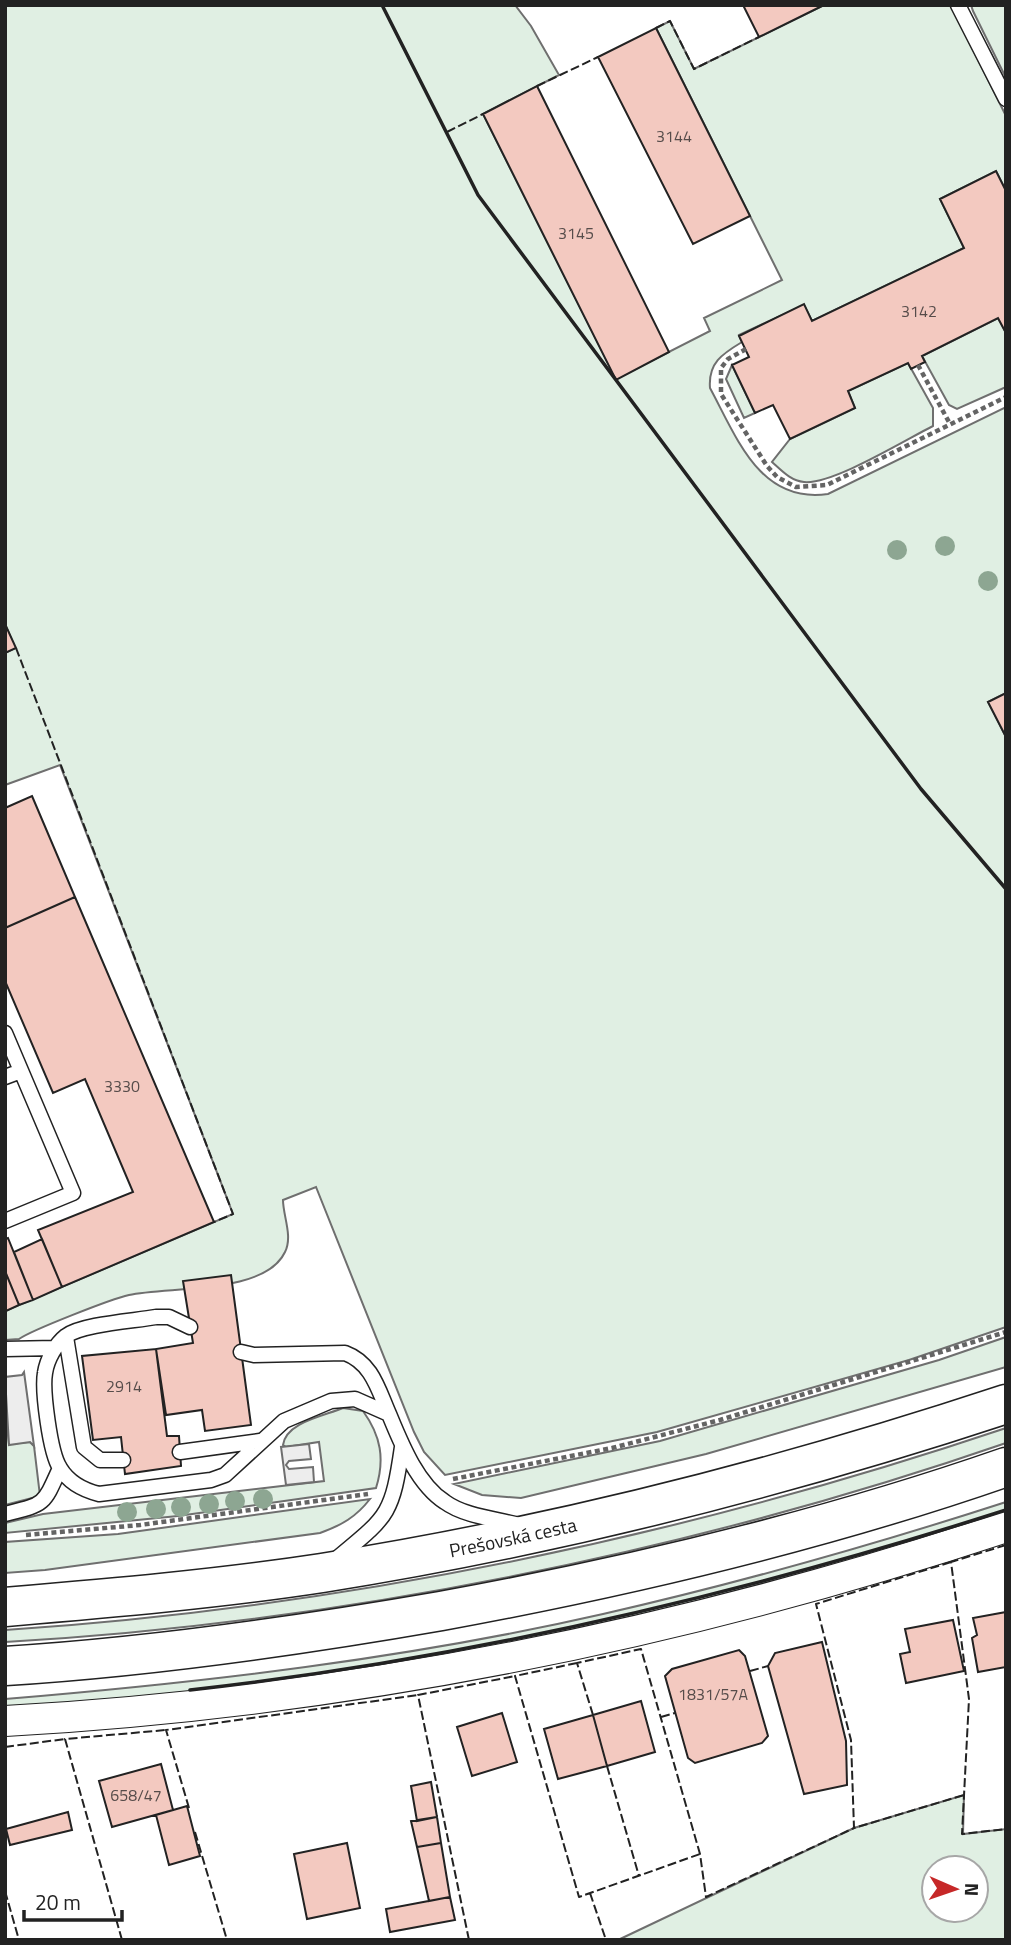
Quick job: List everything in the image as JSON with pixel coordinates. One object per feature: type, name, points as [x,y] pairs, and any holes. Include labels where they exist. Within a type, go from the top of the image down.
[{"type":"highway","name":"Prešovská cesta","points":[[5,1607],[163,1593],[321,1573],[544,1532],[801,1469],[1006,1404]]},
{"type":"highway","points":[[5,1666],[277,1637],[556,1590],[814,1526],[1006,1467]]},
{"type":"street","points":[[5,1721],[219,1702],[331,1688],[578,1644],[794,1591],[1006,1527]]},
{"type":"lane","points":[[958,5],[1006,99]]},
{"type":"lane","points":[[5,1033],[73,1193],[5,1221]]},
{"type":"lane","points":[[5,1077],[21,1071]]},
{"type":"lane","points":[[190,1327],[169,1317],[156,1317],[80,1330],[65,1337],[55,1348],[44,1375],[53,1452],[60,1468],[72,1482],[99,1494],[211,1480],[234,1468],[284,1420],[331,1401],[355,1399],[389,1414]]},
{"type":"lane","points":[[65,1337],[84,1447],[100,1460],[123,1460]]},
{"type":"lane","points":[[5,1349],[55,1348]]},
{"type":"lane","points":[[241,1352],[254,1355],[345,1353],[357,1358],[367,1366],[402,1447],[436,1496],[456,1508],[544,1532]]},
{"type":"lane","points":[[180,1452],[260,1441]]},
{"type":"lane","points":[[321,1573],[386,1515],[396,1490],[402,1447]]},
{"type":"lane","points":[[5,1514],[40,1505],[47,1498],[60,1468]]},
{"type":"path","points":[[746,349],[728,359],[721,368],[721,394],[767,466],[777,477],[796,487],[827,485],[1006,397]]},
{"type":"path","points":[[918,365],[950,424]]},
{"type":"path","points":[[427,1484],[612,1448],[720,1420],[1006,1332]]},
{"type":"path","points":[[19,1536],[140,1525],[396,1490]]},
{"type":"green space","points":[[5,5],[515,5],[531,26],[559,75],[483,114],[616,379],[710,331],[704,318],[782,280],[656,28],[670,21],[694,69],[824,5],[951,5],[1006,116],[1006,191],[996,171],[940,199],[964,248],[812,321],[804,305],[739,335],[742,342],[723,355],[714,366],[710,388],[741,446],[754,464],[768,478],[785,489],[805,494],[828,494],[1006,407],[1006,693],[988,702],[1006,737],[1006,1327],[909,1360],[657,1432],[445,1475],[424,1452],[414,1432],[316,1187],[283,1200],[288,1233],[287,1246],[274,1266],[258,1276],[214,1286],[129,1295],[72,1315],[19,1339],[5,1340],[5,1311],[233,1214],[60,765],[5,785],[5,653],[15,648],[5,624]]},
{"type":"green space","points":[[971,5],[1006,5],[1006,78],[973,11]]},
{"type":"green space","points":[[998,318],[1006,333],[1006,387],[957,409],[949,405],[922,356]]},
{"type":"green space","points":[[908,363],[933,408],[933,426],[850,469],[816,481],[795,480],[772,462],[790,439],[855,408],[848,391]]},
{"type":"green space","points":[[732,365],[755,413],[744,418],[726,379]]},
{"type":"green space","points":[[1006,1337],[1006,1367],[706,1454],[521,1498],[482,1495],[454,1484],[660,1441],[939,1360]]},
{"type":"green space","points":[[343,1408],[363,1411],[374,1430],[381,1457],[376,1488],[178,1516],[5,1533],[5,1523],[43,1514],[324,1481],[319,1442],[286,1447],[283,1445],[286,1437],[298,1425]]},
{"type":"green space","points":[[5,1410],[9,1444],[30,1442],[34,1446],[40,1496],[5,1505]]},
{"type":"green space","points":[[1006,1428],[1006,1443],[886,1482],[639,1549],[385,1599],[258,1618],[5,1642],[5,1630],[260,1604],[387,1585],[512,1561],[637,1534],[761,1502]]},
{"type":"green space","points":[[370,1499],[348,1520],[320,1533],[5,1573],[5,1542],[118,1534]]},
{"type":"green space","points":[[1006,1502],[1006,1510],[888,1550],[661,1611],[453,1655],[262,1685],[5,1710],[5,1699],[306,1667],[529,1630],[755,1576]]},
{"type":"green space","points":[[964,1795],[963,1834],[1006,1829],[1006,1940],[618,1940],[854,1828]]},
{"type":"shaded area","points":[[24,1372],[34,1446],[30,1442],[9,1445],[5,1377],[22,1375]]},
{"type":"shaded area","points":[[309,1444],[311,1459],[289,1461],[286,1465],[289,1469],[313,1467],[314,1482],[286,1485],[281,1447]]},
{"type":"building","points":[[743,5],[824,5],[759,37]]},
{"type":"building","points":[[656,28],[750,216],[693,244],[598,57]]},
{"type":"building","points":[[537,86],[669,352],[616,380],[483,114]]},
{"type":"building","points":[[996,171],[1006,191],[1006,333],[998,318],[922,356],[925,362],[911,369],[908,363],[848,391],[855,408],[790,439],[773,405],[755,413],[732,365],[749,357],[739,336],[804,304],[812,321],[964,248],[940,199]]},
{"type":"building","points":[[5,624],[16,648],[5,653]]},
{"type":"building","points":[[1006,693],[1006,737],[988,702]]},
{"type":"building","points":[[32,796],[75,897],[5,928],[5,808]]},
{"type":"building","points":[[75,897],[214,1222],[62,1287],[38,1230],[133,1192],[85,1079],[53,1093],[5,981],[5,928]]},
{"type":"building","points":[[8,1238],[33,1300],[19,1305],[5,1271],[5,1239]]},
{"type":"building","points":[[42,1239],[62,1287],[33,1300],[14,1252]]},
{"type":"building","points":[[5,1271],[19,1305],[6,1311],[5,1311]]},
{"type":"building","points":[[231,1275],[251,1425],[205,1431],[202,1410],[166,1415],[156,1349],[193,1343],[183,1281]]},
{"type":"building","points":[[156,1349],[167,1436],[179,1436],[181,1466],[125,1474],[121,1437],[93,1440],[82,1356]]},
{"type":"building","points":[[1006,1612],[1006,1667],[978,1672],[972,1638],[977,1635],[973,1618]]},
{"type":"building","points":[[953,1620],[964,1671],[906,1683],[900,1654],[910,1652],[905,1629]]},
{"type":"building","points":[[822,1642],[846,1741],[847,1785],[804,1794],[768,1666],[775,1653]]},
{"type":"building","points":[[739,1650],[745,1656],[768,1736],[762,1743],[695,1763],[688,1758],[665,1676],[672,1669]]},
{"type":"building","points":[[641,1701],[655,1752],[607,1766],[593,1715]]},
{"type":"building","points":[[502,1713],[517,1762],[472,1776],[457,1727]]},
{"type":"building","points":[[593,1715],[607,1766],[558,1779],[544,1729]]},
{"type":"building","points":[[161,1764],[173,1810],[112,1827],[99,1781]]},
{"type":"building","points":[[431,1782],[437,1817],[417,1821],[411,1786]]},
{"type":"building","points":[[187,1806],[200,1856],[169,1865],[156,1815]]},
{"type":"building","points":[[68,1812],[72,1830],[10,1845],[6,1829]]},
{"type":"building","points":[[437,1817],[441,1843],[417,1847],[411,1821]]},
{"type":"building","points":[[347,1843],[360,1908],[307,1919],[294,1854]]},
{"type":"building","points":[[441,1843],[450,1897],[429,1901],[417,1847]]},
{"type":"building","points":[[450,1897],[455,1920],[390,1932],[386,1909]]},
{"type":"fence","points":[[656,28],[670,21],[694,69],[759,37]]},
{"type":"fence","points":[[537,86],[598,57]]},
{"type":"fence","points":[[447,132],[483,114]]},
{"type":"fence","points":[[16,648],[233,1214],[214,1222]]},
{"type":"fence","points":[[1006,1545],[951,1562],[969,1699],[962,1834],[1006,1829]]},
{"type":"fence","points":[[951,1562],[816,1604],[851,1740],[854,1828],[964,1795]]},
{"type":"fence","points":[[593,1715],[577,1663],[641,1649],[700,1854],[706,1897],[854,1828]]},
{"type":"fence","points":[[577,1663],[515,1676],[579,1897],[700,1854]]},
{"type":"fence","points":[[750,1671],[768,1666]]},
{"type":"fence","points":[[469,1940],[418,1695],[515,1676]]},
{"type":"fence","points":[[189,1808],[166,1730],[418,1695]]},
{"type":"fence","points":[[661,1717],[675,1713]]},
{"type":"fence","points":[[122,1940],[65,1739],[166,1730]]},
{"type":"fence","points":[[5,1747],[65,1739]]},
{"type":"fence","points":[[607,1766],[639,1876]]},
{"type":"fence","points":[[195,1832],[227,1940]]},
{"type":"fence","points":[[5,1891],[19,1940]]},
{"type":"fence","points":[[590,1893],[606,1940]]},
{"type":"wall","points":[[382,5],[478,195],[921,789],[1006,889]]},
{"type":"wall","points":[[190,1690],[397,1661],[603,1620],[805,1570],[1006,1510]]}]
